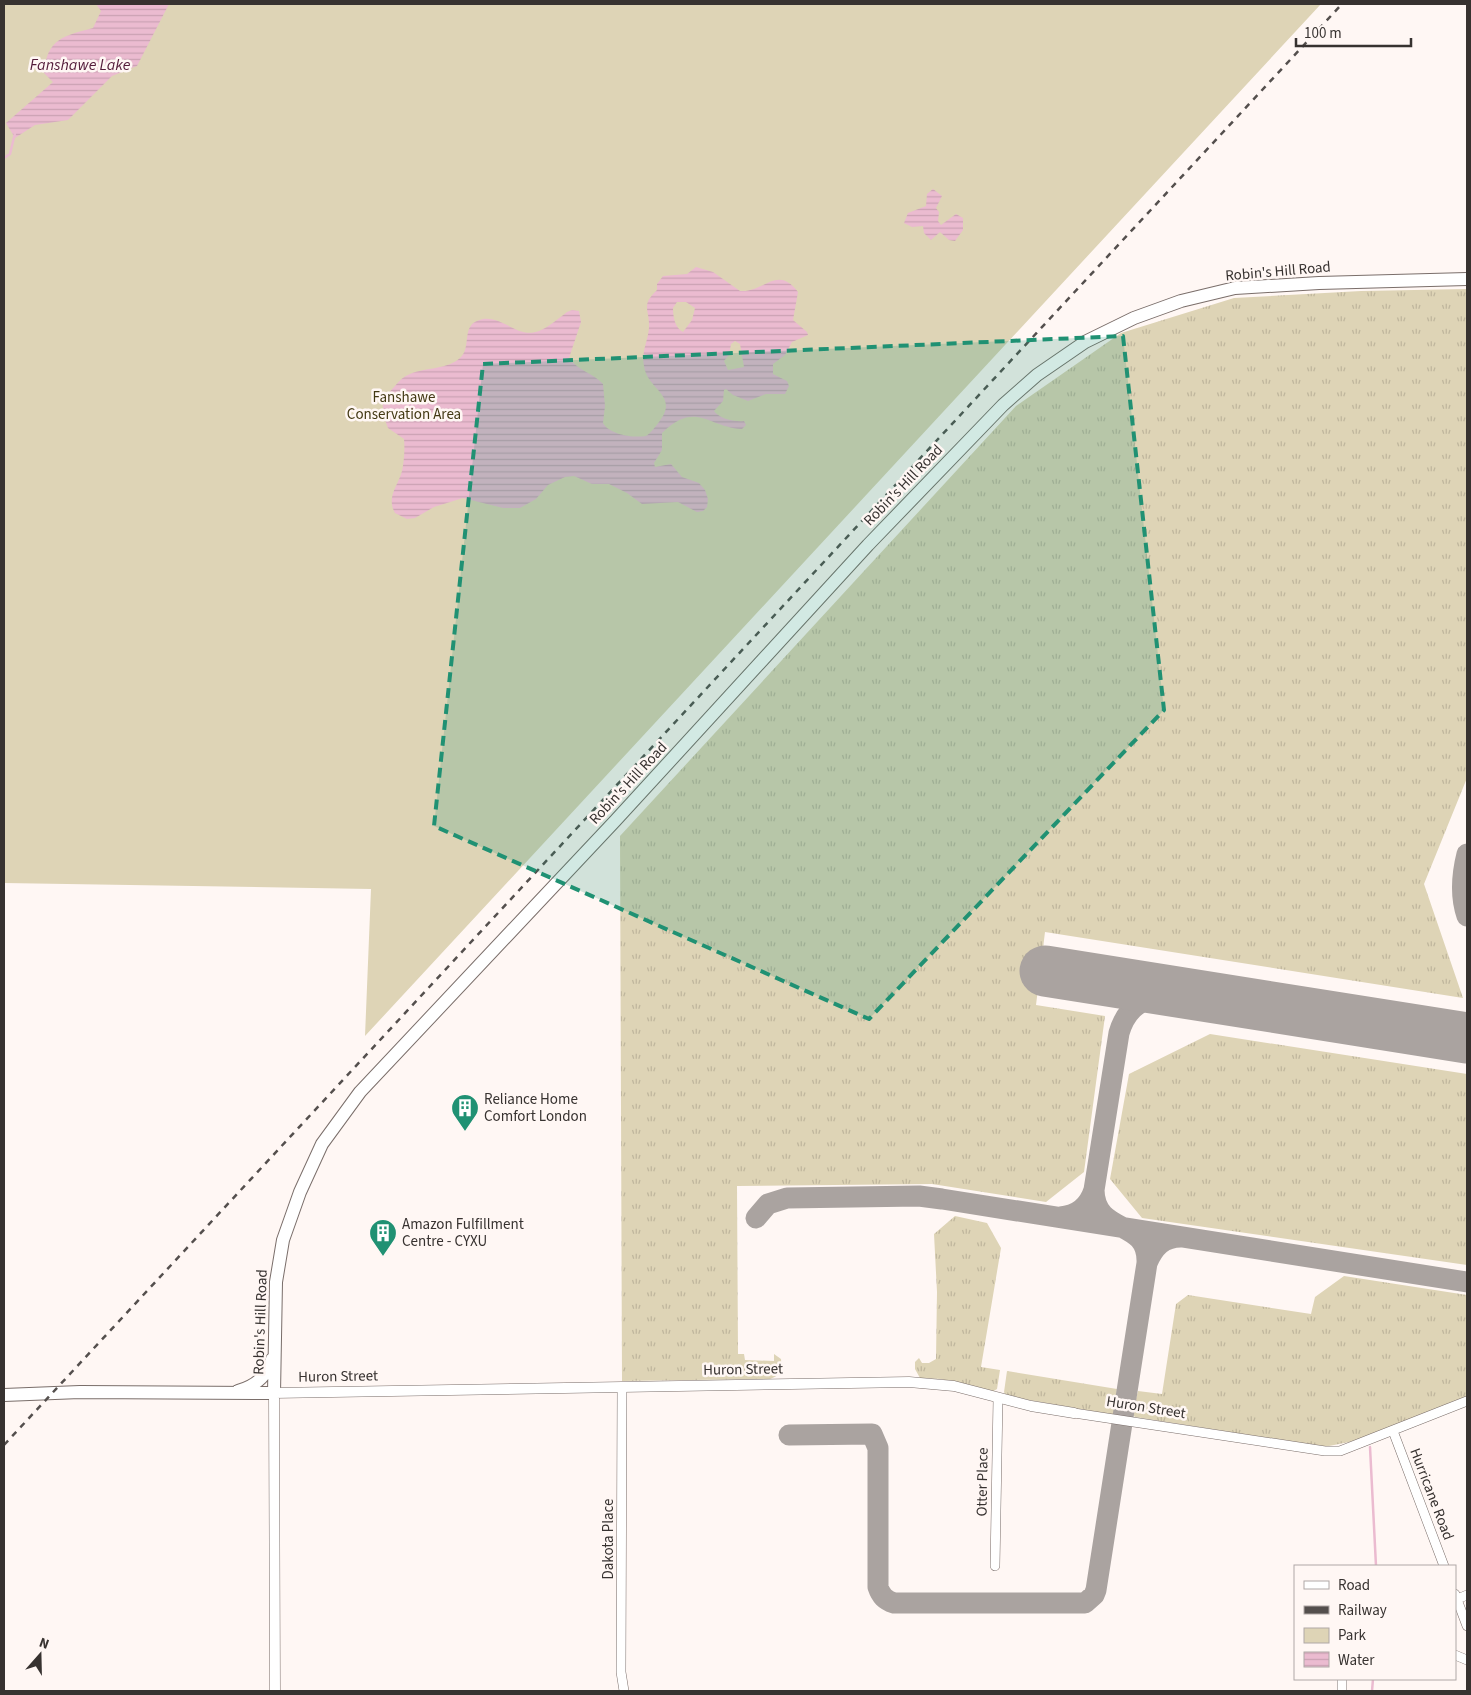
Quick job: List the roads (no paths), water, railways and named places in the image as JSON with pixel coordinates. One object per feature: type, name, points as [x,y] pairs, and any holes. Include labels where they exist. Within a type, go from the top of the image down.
[{"type":"main road","name":"Robin's Hill Road","points":[[274,1393],[276,1282],[282,1240],[300,1192],[322,1144],[360,1092],[617,819],[868,546],[1003,405],[1037,375],[1085,342],[1134,318],[1181,301],[1235,288],[1319,283],[1467,279]]},
{"type":"main road","points":[[232,1393],[248,1388],[262,1379],[269,1370],[275,1352]]},
{"type":"main road","name":"Huron Street","points":[[4,1395],[80,1392],[274,1393]]},
{"type":"street","name":"Huron Street","points":[[274,1393],[909,1382],[954,1386],[998,1399],[1074,1413],[1326,1451],[1340,1451],[1467,1401]]},
{"type":"street","name":"Dakota Place","points":[[622,1387],[621,1672],[624,1691]]},
{"type":"street","name":"Robin's Hill Road","points":[[274,1393],[275,1691]]},
{"type":"street","name":"Otter Place","points":[[995,1566],[998,1399]]},
{"type":"street","name":"Hurricane Road","points":[[1393,1431],[1444,1565]]},
{"type":"street","points":[[1456,1599],[1467,1626]]},
{"type":"water","name":"Fanshawe Lake","points":[[96,4],[169,4],[137,66],[112,76],[68,120],[35,125],[15,138],[6,123],[53,82],[44,73],[46,61],[53,45],[74,33],[93,28],[101,11]]},
{"type":"water","points":[[933,189],[942,196],[936,208],[939,212],[938,221],[941,225],[956,214],[963,218],[963,230],[955,241],[949,240],[940,232],[931,240],[924,233],[923,226],[912,227],[904,223],[908,213],[926,206],[927,194]]},
{"type":"water","points":[[696,267],[713,272],[740,291],[783,280],[798,292],[793,320],[808,335],[792,342],[785,355],[773,364],[773,374],[787,381],[789,386],[785,394],[766,394],[748,401],[733,395],[726,389],[724,390],[723,401],[714,411],[728,419],[744,421],[746,425],[742,429],[693,417],[684,418],[674,423],[662,433],[662,450],[654,463],[655,467],[671,464],[682,477],[699,483],[705,490],[708,499],[707,507],[703,511],[697,512],[678,502],[642,504],[627,493],[609,484],[592,484],[574,476],[565,477],[548,485],[536,499],[520,508],[503,508],[463,498],[434,507],[415,518],[407,519],[395,513],[392,497],[402,471],[404,439],[388,428],[384,417],[382,398],[406,376],[450,364],[461,357],[466,348],[468,332],[472,324],[477,321],[493,320],[523,332],[531,333],[546,327],[567,312],[572,310],[579,311],[581,322],[569,358],[603,384],[605,406],[603,423],[606,427],[622,435],[641,437],[648,435],[665,413],[666,405],[664,399],[646,374],[644,366],[643,356],[649,328],[647,304],[657,290],[657,284],[663,276],[687,274]],"holes":[[[677,302],[686,302],[695,308],[692,320],[683,332],[676,325],[674,318],[673,308]],[[735,341],[740,344],[744,367],[728,370],[724,361],[729,355],[731,344]]]},
{"type":"waterway","points":[[4,158],[10,154],[15,133]]},
{"type":"waterway","points":[[1370,1447],[1376,1565]]},
{"type":"waterway","points":[[1372,1691],[1373,1680]]},
{"type":"railway","points":[[4,1445],[1342,4]]},
{"type":"place","name":"Reliance Home Comfort London","points":[[465,1132]]},
{"type":"place","name":"Amazon Fulfillment Centre - CYXU","points":[[383,1257]]},
{"type":"park label","name":"Fanshawe Conservation Area","points":[[404,406]]}]
